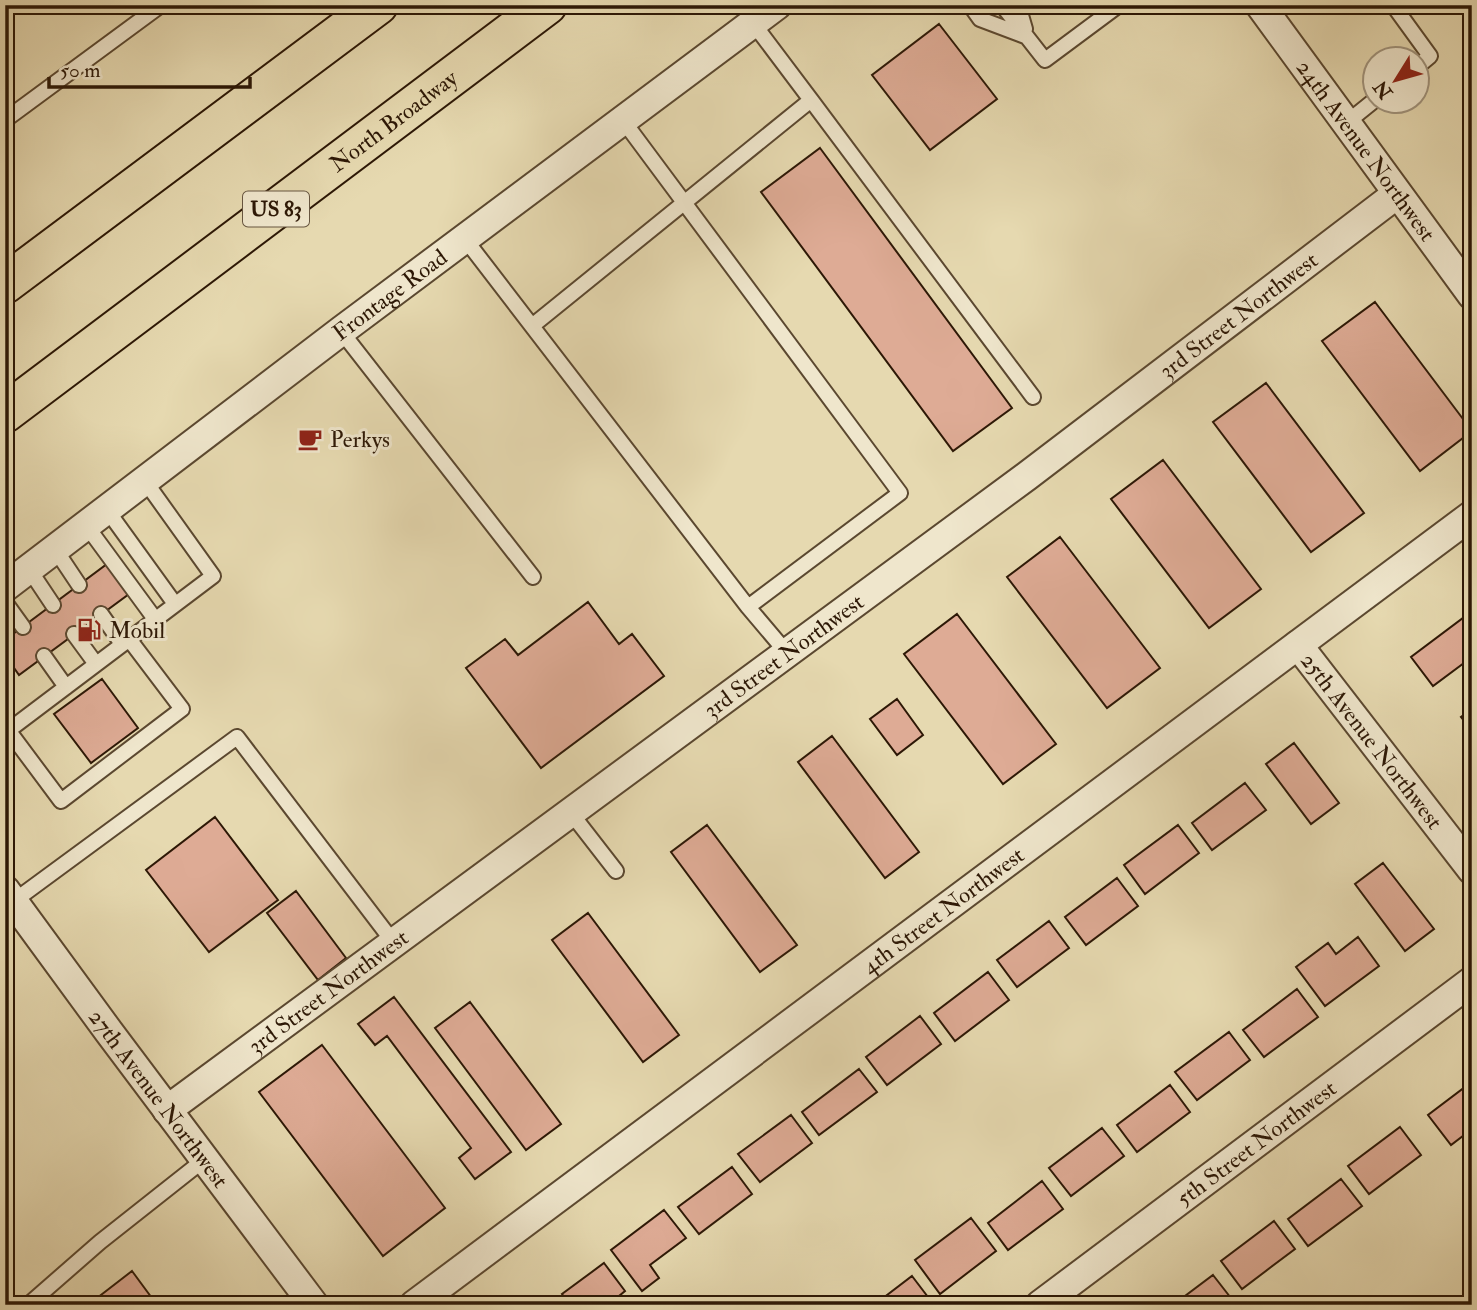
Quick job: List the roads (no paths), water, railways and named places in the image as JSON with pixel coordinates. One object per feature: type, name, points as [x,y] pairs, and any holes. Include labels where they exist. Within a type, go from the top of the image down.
[{"type":"main road","points":[[5,284],[378,5]]},
{"type":"main road","name":"North Broadway","points":[[5,413],[547,5]]},
{"type":"street","name":"Frontage Road","points":[[5,587],[622,119],[777,5]]},
{"type":"street","name":"24th Avenue Northwest","points":[[1260,5],[1472,295]]},
{"type":"street","name":"3rd Street Northwest","points":[[167,1110],[1027,477],[1397,194]]},
{"type":"street","name":"4th Street Northwest","points":[[415,1305],[1472,515]]},
{"type":"street","name":"25th Avenue Northwest","points":[[1298,645],[1472,870]]},
{"type":"street","name":"27th Avenue Northwest","points":[[9,896],[205,1159],[303,1301]]},
{"type":"street","name":"5th Street Northwest","points":[[1040,1305],[1472,981]]},
{"type":"lane","points":[[5,120],[162,5]]},
{"type":"lane","points":[[970,5],[980,19],[1027,37]]},
{"type":"lane","points":[[1002,5],[1045,60],[1119,5]]},
{"type":"lane","points":[[1018,5],[1027,37]]},
{"type":"lane","points":[[1393,5],[1423,46]]},
{"type":"lane","points":[[753,23],[1033,397]]},
{"type":"lane","points":[[532,326],[811,100]]},
{"type":"lane","points":[[1345,124],[1362,110]]},
{"type":"lane","points":[[622,119],[900,493],[748,607]]},
{"type":"lane","points":[[465,239],[748,607],[787,653]]},
{"type":"lane","points":[[341,331],[533,578]]},
{"type":"lane","points":[[101,614],[126,642],[182,709],[61,801],[6,730],[66,687],[96,664],[126,642],[155,620],[175,604],[213,576],[145,481]]},
{"type":"lane","points":[[97,518],[175,604]]},
{"type":"lane","points":[[97,518],[155,620]]},
{"type":"lane","points":[[55,550],[79,585]]},
{"type":"lane","points":[[29,569],[53,605]]},
{"type":"lane","points":[[5,602],[23,627]]},
{"type":"lane","points":[[74,634],[96,664]]},
{"type":"lane","points":[[44,656],[66,687]]},
{"type":"lane","points":[[9,896],[237,737],[394,943]]},
{"type":"lane","points":[[571,813],[616,871]]},
{"type":"lane","points":[[28,1305],[100,1242],[205,1159]]},
{"type":"place","name":"Perkys","points":[[310,439]]},
{"type":"place","name":"Mobil","points":[[89,630]]}]
